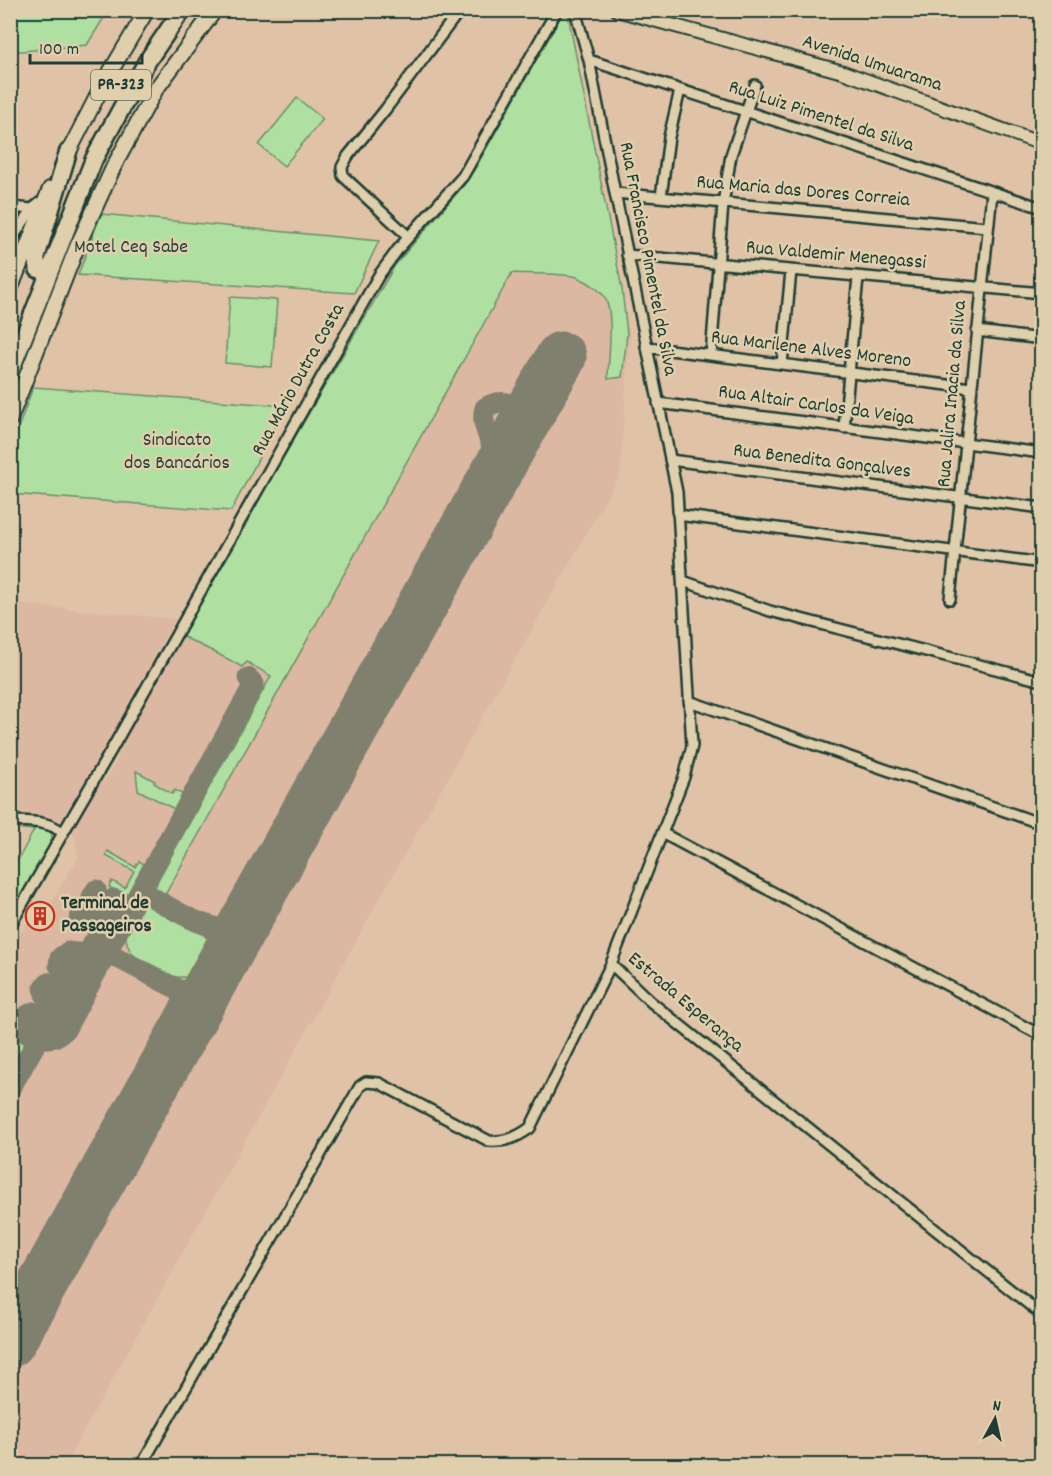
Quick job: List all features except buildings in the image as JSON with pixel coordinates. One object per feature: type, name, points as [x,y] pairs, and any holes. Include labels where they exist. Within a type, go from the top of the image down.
[{"type":"highway","name":"PR-323","points":[[10,341],[80,164],[135,60],[170,10]]},
{"type":"highway","name":"PR-323","points":[[10,372],[94,159],[146,63],[182,10]]},
{"type":"highway","points":[[38,269],[36,258],[69,152]]},
{"type":"main road","points":[[10,290],[46,198],[106,80],[147,10]]},
{"type":"main road","points":[[10,419],[77,247],[114,166],[156,89],[215,10]]},
{"type":"street","points":[[409,237],[343,176],[342,167],[348,156],[386,110],[460,10]]},
{"type":"street","name":"Rua Mário Dutra Costa","points":[[10,926],[379,275],[463,176],[557,10]]},
{"type":"street","name":"Rua Francisco Pimentel da Silva","points":[[575,10],[589,60],[677,492],[678,515]]},
{"type":"street","name":"Avenida Umuarama","points":[[617,10],[843,72],[1041,144]]},
{"type":"street","name":"Rua Luiz Pimentel da Silva","points":[[589,60],[1041,208]]},
{"type":"street","points":[[711,355],[723,204],[731,155],[755,85]]},
{"type":"street","points":[[661,197],[669,137],[680,90]]},
{"type":"street","name":"Rua Maria das Dores Correia","points":[[615,193],[987,227]]},
{"type":"street","name":"Rua Jalira Inacia da Silva","points":[[950,598],[992,193]]},
{"type":"street","points":[[10,242],[32,209],[46,198]]},
{"type":"street","points":[[10,207],[32,209]]},
{"type":"street","name":"Rua Valdemir Menegassi","points":[[627,255],[1041,293]]},
{"type":"street","points":[[782,364],[791,271]]},
{"type":"street","points":[[844,428],[858,277]]},
{"type":"street","points":[[977,331],[1041,339]]},
{"type":"street","name":"Rua Marilene Alves Moreno","points":[[646,347],[971,388]]},
{"type":"street","name":"Rua Altair Carlos da Veiga","points":[[658,403],[1041,453]]},
{"type":"street","name":"Rua Benedita Gonçalves","points":[[670,460],[1041,508]]},
{"type":"street","points":[[678,515],[1041,563]]},
{"type":"street","name":"Estrada Esperança","points":[[678,515],[692,746],[684,777],[611,964],[651,1002],[1041,1315]]},
{"type":"street","points":[[683,581],[770,611],[1041,681]]},
{"type":"street","points":[[690,701],[1041,824]]},
{"type":"street","points":[[10,821],[52,825],[63,833]]},
{"type":"street","points":[[662,833],[1041,1036]]},
{"type":"street","points":[[141,1466],[352,1096],[360,1086],[366,1082],[379,1083],[489,1141],[500,1142],[515,1139],[530,1128],[611,964]]},
{"type":"shaded area","points":[[602,189],[630,336],[620,474],[383,893],[65,1465],[11,1466],[11,948],[38,901],[49,907],[78,857],[72,830],[101,779],[105,781],[119,757],[115,753],[180,635],[205,648],[484,232]]},
{"type":"shaded area","points":[[10,603],[176,619],[63,821],[11,816]]},
{"type":"green space","points":[[10,11],[108,11],[87,45],[12,52]]},
{"type":"green space","points":[[563,13],[568,15],[622,289],[627,334],[622,377],[608,379],[609,313],[604,296],[599,290],[577,277],[512,273],[166,893],[161,894],[155,889],[158,880],[271,676],[247,662],[242,667],[180,635],[395,265],[464,185],[476,167]]},
{"type":"green space","points":[[297,98],[323,119],[284,166],[259,145]]},
{"type":"green space","name":"Motel Ceq Sabe","points":[[101,214],[379,241],[354,293],[78,275]]},
{"type":"green space","points":[[230,297],[277,300],[272,367],[225,363]]},
{"type":"green space","name":"Sindicato dos Bancários","points":[[33,387],[286,406],[231,511],[11,494],[11,448]]},
{"type":"green space","points":[[136,771],[155,781],[154,783],[172,794],[175,790],[188,798],[180,812],[138,790]]},
{"type":"green space","points":[[11,823],[44,826],[51,834],[52,840],[11,914],[11,873],[34,830],[11,828]]},
{"type":"green space","points":[[108,851],[135,867],[139,861],[149,867],[132,899],[109,887],[112,881],[125,888],[134,871],[106,856]]},
{"type":"green space","points":[[145,898],[216,938],[206,959],[195,973],[184,977],[168,975],[143,963],[128,947],[126,936],[130,922]]},
{"type":"green space","points":[[11,1030],[30,1041],[11,1075]]},
{"type":"taxiway","points":[[496,473],[495,456],[484,424],[485,408],[502,402],[530,413]]},
{"type":"taxiway","points":[[99,967],[97,961],[104,950],[112,955],[111,944],[254,684],[248,678]]},
{"type":"taxiway","points":[[96,890],[92,897],[93,904],[118,918]]},
{"type":"taxiway","points":[[141,891],[203,924],[229,929],[242,928]]},
{"type":"taxiway","points":[[96,929],[103,916],[110,914],[108,906],[113,899],[127,904],[130,911]]},
{"type":"taxiway","points":[[79,920],[86,907],[93,904]]},
{"type":"taxiway","points":[[208,926],[221,937],[226,956]]},
{"type":"taxiway","points":[[10,1089],[92,944],[98,940]]},
{"type":"taxiway","points":[[82,985],[77,981],[75,975],[59,965],[60,958],[68,952],[83,954]]},
{"type":"taxiway","points":[[10,1025],[38,1037],[52,1038],[58,1035],[65,1030],[104,958],[112,955],[183,992],[199,991],[213,980]]},
{"type":"taxiway","points":[[55,997],[45,994],[44,987],[49,983],[71,995],[77,1001]]},
{"type":"taxiway","points":[[178,990],[188,1005],[189,1023]]},
{"type":"taxiway","points":[[28,1021],[28,1015],[34,1012],[43,1018]]},
{"type":"runway","points":[[10,1342],[561,357]]},
{"type":"place","name":"Terminal de Passageiros","points":[[40,916]]}]
